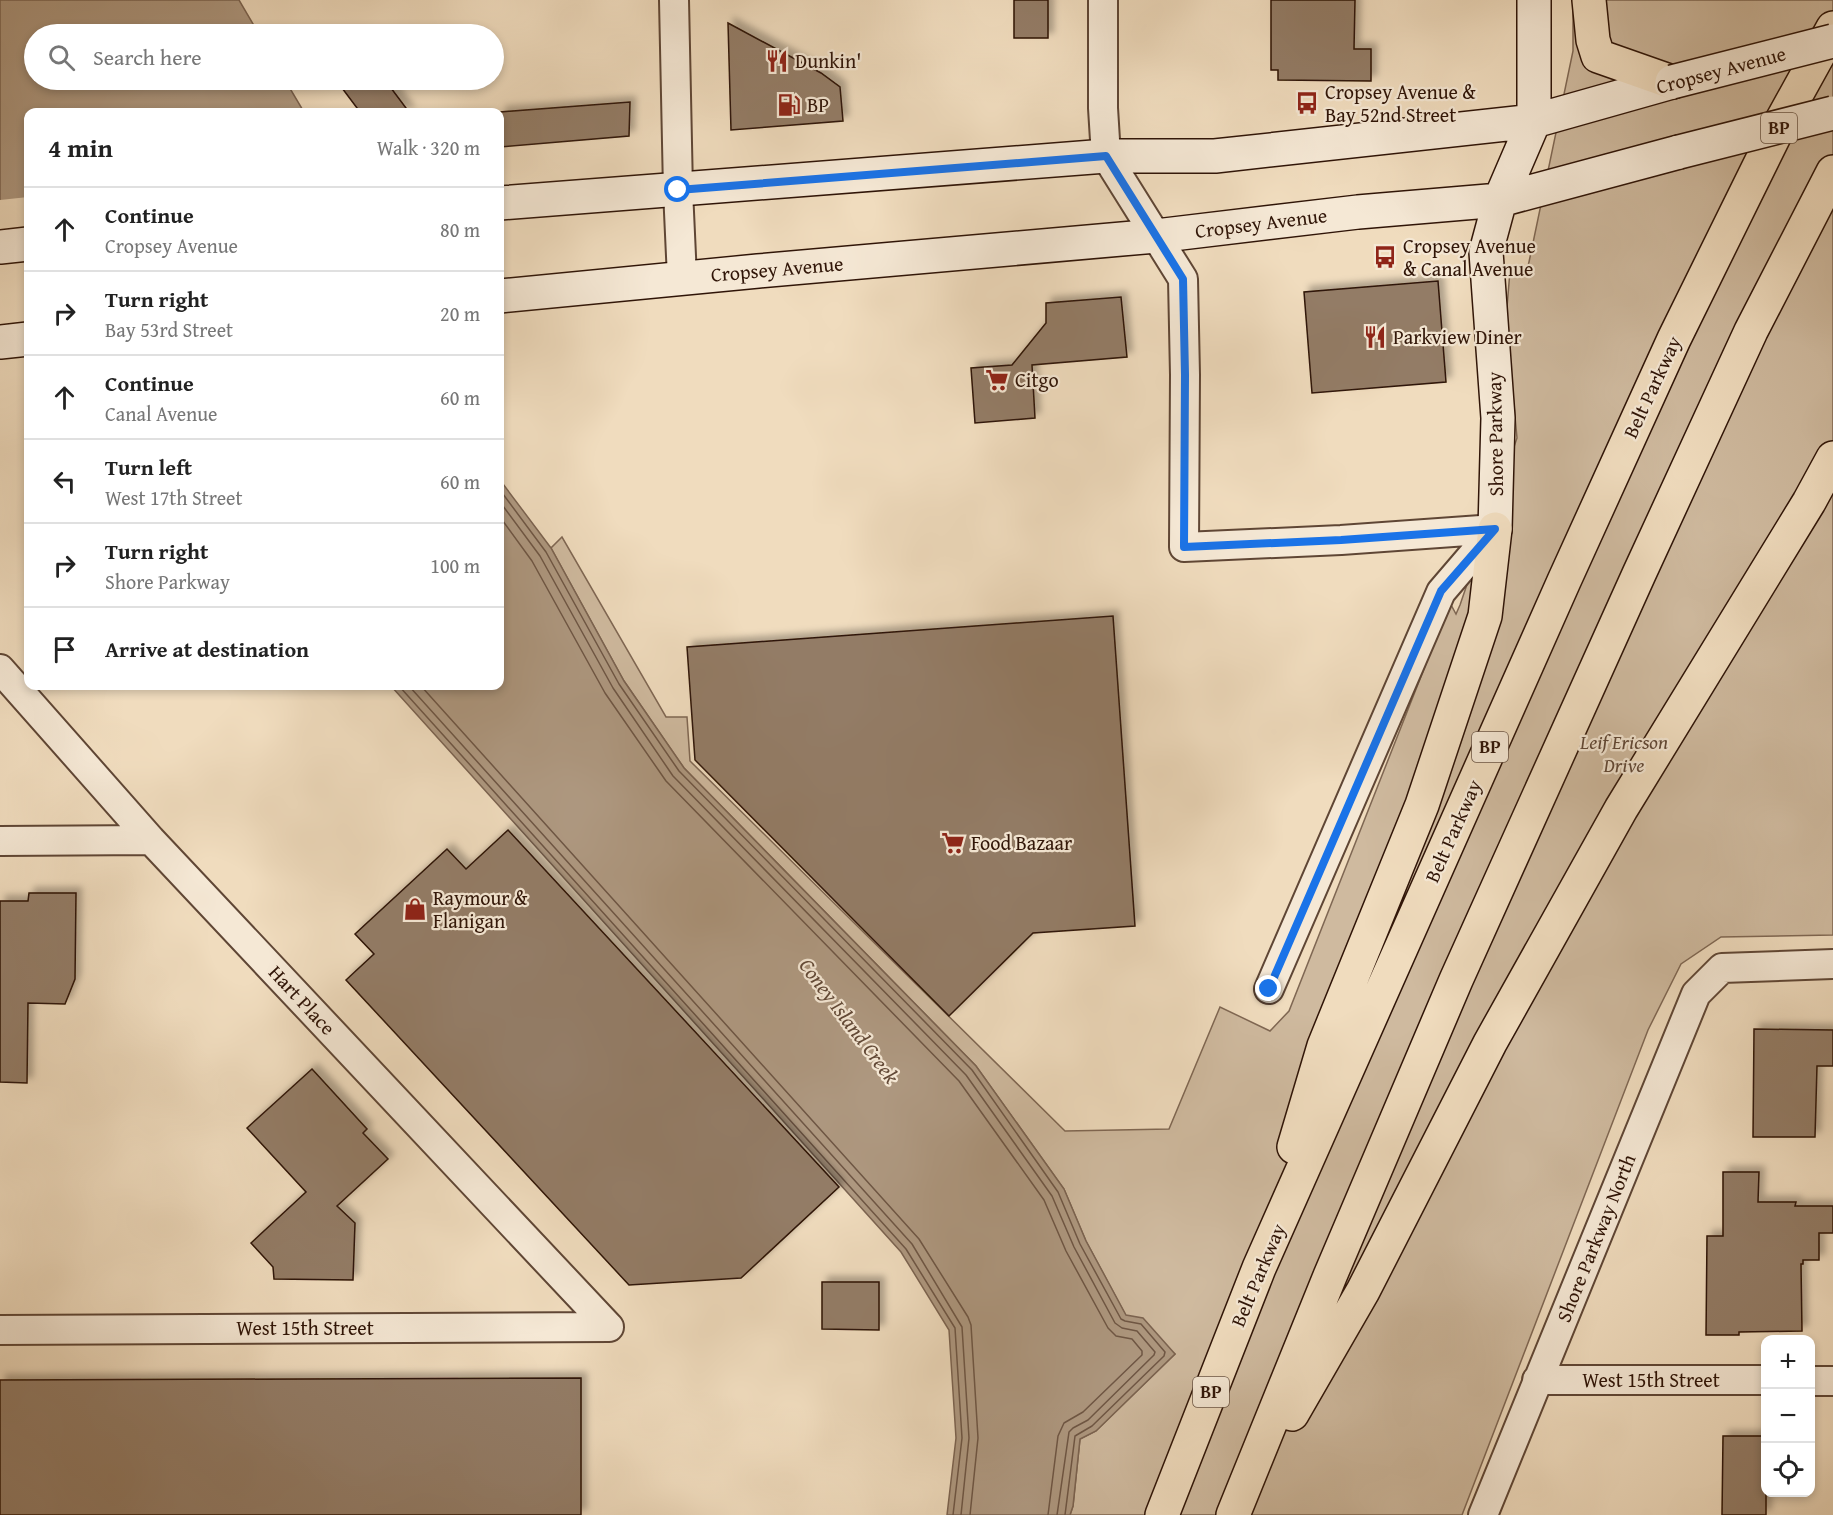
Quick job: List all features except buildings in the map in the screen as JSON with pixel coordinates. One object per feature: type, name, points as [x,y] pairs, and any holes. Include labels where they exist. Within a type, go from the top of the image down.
[{"type":"highway","points":[[1589,0],[1593,40],[1598,56],[1672,82]]},
{"type":"highway","name":"Belt Parkway","points":[[1162,1515],[1259,1268],[1559,592],[1674,339],[1780,124],[1833,28]]},
{"type":"highway","points":[[1233,1515],[1330,1276],[1456,980],[1751,331],[1833,172]]},
{"type":"highway","points":[[1233,1515],[1364,1291],[1490,1043],[1621,809],[1821,499],[1833,458]]},
{"type":"highway","points":[[1259,1268],[1324,1046],[1422,806],[1485,616],[1495,529]]},
{"type":"main road","points":[[1534,0],[1534,121]]},
{"type":"main road","name":"Cropsey Avenue","points":[[504,203],[1106,156],[1215,156],[1534,121],[1672,82],[1833,41]]},
{"type":"main road","name":"Cropsey Avenue","points":[[504,296],[1156,236],[1358,212],[1500,200],[1833,113]]},
{"type":"main road","name":"Shore Parkway","points":[[1495,529],[1497,418],[1485,252],[1500,200],[1534,121]]},
{"type":"main road","points":[[0,247],[24,244]]},
{"type":"main road","points":[[0,342],[24,339]]},
{"type":"street","points":[[674,0],[682,278]]},
{"type":"street","points":[[1103,0],[1103,108],[1106,156],[1183,279],[1184,547],[1341,540],[1495,529]]},
{"type":"street","points":[[1269,989],[1441,591],[1495,529]]},
{"type":"street","name":"Hart Place","points":[[0,669],[151,840],[609,1327]]},
{"type":"street","points":[[0,841],[151,840]]},
{"type":"street","name":"Shore Parkway North","points":[[1483,1515],[1696,994],[1722,968],[1833,964]]},
{"type":"street","name":"West 15th Street","points":[[0,1330],[609,1327]]},
{"type":"street","name":"West 15th Street","points":[[1538,1380],[1761,1380]]},
{"type":"street","points":[[1815,1381],[1833,1381]]},
{"type":"green space","name":"Leif Ericson Drive","points":[[1573,0],[1833,0],[1833,935],[1721,937],[1681,964],[1648,1030],[1462,1515],[1070,1515],[1073,1506],[1080,1439],[1096,1431],[1175,1354],[1126,1316],[1086,1241],[1064,1189],[976,1066],[684,768],[624,681],[551,548],[562,537],[666,717],[687,717],[690,761],[1065,1131],[1169,1129],[1220,1007],[1270,1031],[1289,1011],[1450,603],[1456,614],[1460,605],[1517,438],[1506,319],[1510,271],[1527,271],[1573,51]]},
{"type":"water","points":[[0,0],[239,0],[253,24],[24,24],[24,90],[291,90],[302,108],[24,108],[24,243],[0,208]]},
{"type":"water","name":"Coney Island Creek","points":[[504,485],[551,548],[624,681],[684,768],[976,1066],[1064,1189],[1086,1241],[1126,1315],[1143,1318],[1175,1354],[1096,1431],[1080,1439],[1073,1506],[1070,1515],[947,1515],[956,1438],[949,1330],[901,1252],[395,690],[504,690]]},
{"type":"pier","points":[[24,197],[24,247],[0,214],[0,200]]},
{"type":"place","name":"Dunkin'","points":[[777,61]]},
{"type":"place","name":"Cropsey Avenue & Bay 52nd Street","points":[[1307,103]]},
{"type":"place","name":"BP","points":[[789,105]]},
{"type":"place","name":"Cropsey Avenue & Canal Avenue","points":[[1385,257]]},
{"type":"place","name":"Parkview Diner","points":[[1375,337]]},
{"type":"place","name":"Citgo","points":[[997,380]]},
{"type":"place","name":"Food Bazaar","points":[[953,843]]},
{"type":"place","name":"Raymour & Flanigan","points":[[415,909]]},
{"type":"route","points":[[678,190],[1106,156],[1183,279],[1184,547],[1341,540],[1495,529],[1441,591],[1269,989]]}]
